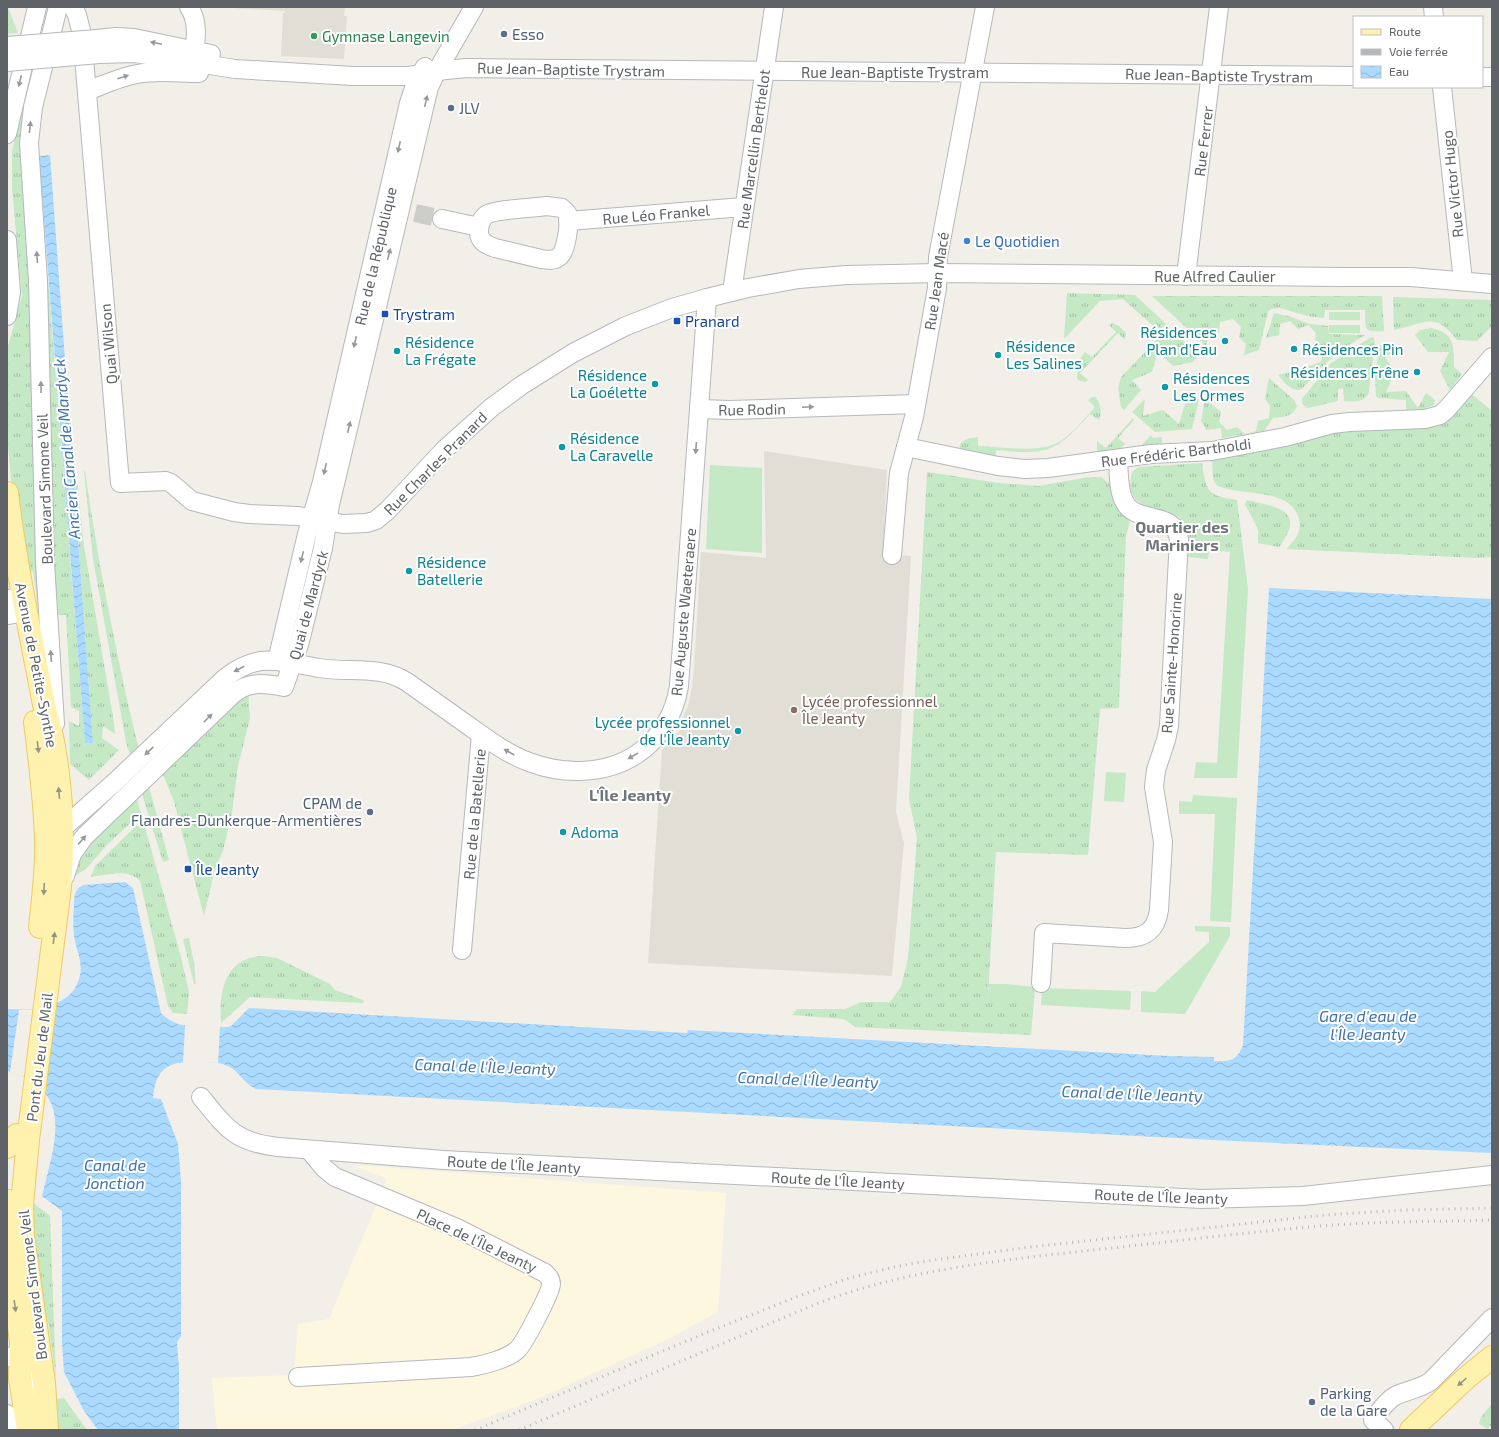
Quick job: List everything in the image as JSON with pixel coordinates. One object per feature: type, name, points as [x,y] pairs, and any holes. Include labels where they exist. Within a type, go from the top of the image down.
[{"type":"main road","name":"Avenue de Petite-Synthe","points":[[7,493],[14,608]]},
{"type":"main road","name":"Avenue de Petite-Synthe","points":[[7,565],[14,608],[57,765]]},
{"type":"main road","points":[[14,608],[34,718],[42,786],[46,850],[43,902],[42,972]]},
{"type":"main road","name":"Boulevard Simone Veil","points":[[42,972],[58,902],[62,865],[62,829],[57,765]]},
{"type":"main road","name":"Pont du Jeu de Mail","points":[[17,1141],[42,972]]},
{"type":"main road","name":"Boulevard Simone Veil","points":[[17,1141],[15,1167],[8,1213],[7,1239],[20,1336],[14,1356],[20,1378],[28,1430]]},
{"type":"main road","name":"Boulevard Simone Veil","points":[[15,1167],[22,1205],[23,1236],[44,1383],[47,1430]]},
{"type":"main road","points":[[1411,1430],[1492,1357]]},
{"type":"main road","points":[[1433,1430],[1492,1374]]},
{"type":"street","points":[[7,134],[37,7]]},
{"type":"street","name":"Boulevard Simone Veil","points":[[57,765],[45,557],[38,274],[29,143],[33,107],[58,7]]},
{"type":"street","name":"Quai Wilson","points":[[73,7],[80,24],[87,92],[120,483],[166,481],[171,483],[189,500],[194,502],[244,514],[298,516],[320,520]]},
{"type":"street","points":[[189,7],[195,20],[194,57]]},
{"type":"street","name":"Rue de la République","points":[[320,520],[331,445],[408,109],[454,23],[466,7]]},
{"type":"street","name":"Rue de la République","points":[[427,72],[474,7]]},
{"type":"street","name":"Rue Marcellin Berthelot","points":[[732,292],[774,7]]},
{"type":"street","name":"Rue Jean Macé","points":[[892,556],[898,482],[916,404],[937,288],[938,257],[985,7]]},
{"type":"street","name":"Rue Ferrer","points":[[1186,276],[1219,7]]},
{"type":"street","points":[[7,46],[98,46]]},
{"type":"street","points":[[7,62],[98,46]]},
{"type":"street","name":"Rue Jean-Baptiste Trystram","points":[[98,46],[135,53],[229,58],[260,62],[348,68],[405,68],[427,72]]},
{"type":"street","name":"Rue Jean-Baptiste Trystram","points":[[194,57],[268,72]]},
{"type":"street","name":"Rue Jean-Baptiste Trystram","points":[[87,92],[120,78],[145,72],[268,72],[386,77],[466,68],[1353,76]]},
{"type":"street","name":"Rue de la République","points":[[320,520],[330,505],[408,211],[427,93],[431,82],[427,72]]},
{"type":"street","points":[[386,77],[396,81],[403,88],[407,99],[408,109]]},
{"type":"street","name":"Rue Victor Hugo","points":[[1442,88],[1463,281]]},
{"type":"street","points":[[547,206],[562,208],[567,214],[568,222],[563,252],[557,258],[549,260],[488,245],[480,239],[479,227],[484,216],[493,212],[547,206]]},
{"type":"street","name":"Rue Léo Frankel","points":[[568,222],[744,207]]},
{"type":"street","points":[[442,219],[479,227]]},
{"type":"street","points":[[7,240],[11,292],[7,316]]},
{"type":"street","name":"Rue Alfred Caulier","points":[[938,274],[1401,277],[1492,284]]},
{"type":"street","name":"Rue Charles Pranard","points":[[320,520],[352,525],[376,520],[388,510],[430,464],[492,407],[522,385],[573,353],[626,326],[672,308],[770,283],[831,276],[938,274]]},
{"type":"street","name":"Rue Rodin","points":[[707,298],[699,409],[730,410],[916,404]]},
{"type":"street","name":"Rue Frédéric Bartholdi","points":[[906,447],[1015,469],[1048,468],[1151,454],[1196,453],[1220,450],[1285,437],[1338,423],[1420,420],[1440,415],[1449,407],[1492,357]]},
{"type":"street","name":"Rue Auguste Waeteraere","points":[[481,735],[528,762],[558,769],[587,770],[617,764],[633,757],[651,742],[667,722],[676,701],[680,676],[699,409]]},
{"type":"street","name":"Rue Sainte-Honorine","points":[[1041,983],[1044,933],[1132,938],[1148,933],[1158,916],[1163,842],[1154,787],[1156,770],[1169,726],[1179,539],[1176,529],[1168,522],[1133,511],[1124,502],[1121,492],[1118,459]]},
{"type":"street","name":"Quai de Mardyck","points":[[58,902],[68,866],[75,849],[89,832],[180,745],[239,689],[258,683],[284,686],[285,662],[298,650],[323,548],[320,520]]},
{"type":"street","name":"Rue de la Batellerie","points":[[46,850],[50,841],[62,829],[115,782],[234,671],[260,661],[285,662],[320,668],[375,671],[395,676],[407,682],[481,735],[462,950]]},
{"type":"street","name":"Route de l'Île Jeanty","points":[[201,1097],[223,1123],[243,1139],[270,1146],[444,1160],[1202,1199],[1303,1196],[1492,1175]]},
{"type":"street","name":"Place de l'Île Jeanty","points":[[298,1377],[471,1367],[491,1362],[515,1352],[523,1344],[545,1301],[551,1285],[545,1273],[486,1244],[465,1231],[335,1177],[324,1168],[309,1150]]},
{"type":"street","points":[[1384,1430],[1373,1420],[1386,1404],[1395,1396],[1420,1388],[1431,1381],[1492,1318]]},
{"type":"street","name":"Boulevard Simone Veil","points":[[14,1356],[26,1357],[29,1361],[39,1430]]},
{"type":"street","points":[[7,1414],[9,1430]]},
{"type":"shaded area","name":"Gymnase Langevin","points":[[215,7],[345,7],[344,16],[347,16],[344,59],[281,56],[283,13],[285,13],[285,11]]},
{"type":"shaded area","name":"Lycée professionnel Île Jeanty","points":[[764,451],[887,470],[883,554],[911,556],[896,812],[904,843],[892,976],[648,963],[662,750],[681,729],[678,727],[688,706],[692,688],[701,552],[766,558]]},
{"type":"shaded area","points":[[352,1165],[726,1193],[718,1312],[668,1339],[542,1397],[452,1430],[217,1430],[212,1378],[294,1375],[298,1324],[329,1319],[387,1179]]},
{"type":"green space","points":[[8,7],[18,33],[7,34]]},
{"type":"green space","points":[[30,70],[34,78],[30,259],[41,628],[33,571],[24,573],[14,515],[7,434],[7,350],[22,296],[12,188],[12,152]]},
{"type":"green space","points":[[46,278],[48,279],[85,743],[93,743],[67,387],[84,546],[114,723],[115,734],[103,726],[102,738],[119,750],[89,780],[70,764],[69,721],[79,726],[79,711],[71,707],[66,615],[58,615],[57,593],[55,593]]},
{"type":"green space","points":[[1067,293],[1135,295],[1166,324],[1159,331],[1123,299],[1100,301],[1064,339]]},
{"type":"green space","points":[[1152,296],[1382,296],[1384,331],[1372,331],[1367,328],[1365,322],[1365,310],[1325,310],[1324,318],[1307,316],[1280,308],[1271,309],[1268,312],[1259,350],[1244,355],[1246,344],[1239,337],[1241,327],[1233,319],[1220,322],[1219,332],[1209,335],[1206,346]]},
{"type":"green space","points":[[1393,297],[1492,300],[1492,326],[1477,341],[1457,340],[1442,325],[1435,322],[1421,323],[1394,330]]},
{"type":"green space","points":[[1329,312],[1360,312],[1360,320],[1329,320]]},
{"type":"green space","points":[[1274,313],[1288,316],[1310,324],[1328,326],[1329,334],[1365,335],[1346,347],[1325,364],[1302,389],[1295,390],[1278,375],[1289,372],[1296,379],[1307,376],[1309,366],[1321,362],[1323,351],[1315,345],[1316,333],[1309,325],[1298,329],[1290,321],[1280,324],[1279,335],[1266,338]]},
{"type":"green space","points":[[1112,323],[1119,326],[1126,333],[1125,340],[1118,333],[1080,373],[1088,380],[1085,382],[1078,380],[1077,377],[1080,359],[1085,352],[1092,357],[1116,332],[1109,325]]},
{"type":"green space","points":[[1329,325],[1360,325],[1360,333],[1329,333]]},
{"type":"green space","points":[[1169,327],[1199,355],[1193,362],[1173,366],[1158,352],[1152,372],[1132,380],[1141,390],[1124,410],[1121,407],[1118,388],[1121,377]]},
{"type":"green space","points":[[1431,328],[1445,333],[1449,337],[1452,342],[1454,353],[1454,367],[1462,374],[1450,390],[1440,371],[1449,352],[1428,352],[1415,335],[1420,330]]},
{"type":"green space","points":[[1371,337],[1374,338],[1375,348],[1368,395],[1362,400],[1344,401],[1343,388],[1338,389],[1338,401],[1308,408],[1304,406],[1302,399],[1330,364]]},
{"type":"green space","points":[[1380,345],[1397,345],[1393,354],[1384,355],[1395,372],[1386,392],[1406,391],[1418,408],[1426,393],[1435,400],[1434,405],[1423,409],[1406,410],[1406,400],[1378,398],[1376,396],[1375,375]]},
{"type":"green space","points":[[1269,378],[1294,400],[1297,406],[1293,412],[1287,416],[1273,418],[1264,431],[1222,438],[1221,428],[1206,430],[1201,421],[1205,399],[1221,412],[1219,422],[1227,430],[1237,427],[1245,434],[1256,431],[1258,421],[1269,418],[1270,406],[1265,399]]},
{"type":"green space","points":[[1469,392],[1492,411],[1492,557],[1477,558],[1287,549],[1297,536],[1300,524],[1299,518],[1287,502],[1279,498],[1217,486],[1213,479],[1212,460],[1330,431],[1418,427]]},
{"type":"green space","points":[[1092,397],[1096,397],[1100,406],[1101,411],[1099,420],[1090,414],[1068,437],[1059,444],[1039,451],[1028,452],[996,450],[995,459],[960,451],[962,442],[978,437],[978,446],[1029,449],[1040,448],[1057,443],[1073,431],[1095,407],[1088,400]]},
{"type":"green space","points":[[1145,399],[1143,416],[1163,410],[1179,424],[1185,404],[1199,399],[1192,429],[1155,432],[1132,412]]},
{"type":"green space","points":[[1133,418],[1134,420],[1118,438],[1125,444],[1119,450],[1100,454],[1097,449],[1097,441],[1106,448]]},
{"type":"green space","points":[[1151,435],[1153,438],[1162,437],[1162,447],[1140,447]]},
{"type":"green space","points":[[1202,463],[1205,480],[1210,491],[1220,497],[1237,500],[1243,549],[1190,546],[1185,526],[1179,517],[1153,509],[1141,503],[1132,494],[1131,475],[1139,467]]},
{"type":"green space","points":[[710,465],[762,468],[762,553],[706,549]]},
{"type":"green space","points":[[84,471],[104,588],[128,704],[169,860],[163,862],[126,742],[93,559]]},
{"type":"green space","points":[[927,472],[999,483],[1039,486],[1089,477],[1101,477],[1111,485],[1123,513],[1130,521],[1126,536],[1119,708],[1100,709],[1088,855],[996,852],[988,998],[1034,1001],[1031,1035],[855,1027],[844,1019],[792,1015],[797,1009],[845,1009],[861,1002],[890,1002],[901,987],[908,958],[917,838],[909,799]]},
{"type":"green space","points":[[1247,500],[1269,505],[1285,512],[1289,518],[1290,525],[1287,535],[1279,547],[1258,543],[1258,529],[1245,504]]},
{"type":"green space","points":[[1190,546],[1243,549],[1248,589],[1237,778],[1194,778],[1196,762],[1217,763],[1230,552],[1209,550],[1208,559],[1188,557]]},
{"type":"green space","points":[[248,691],[250,718],[238,766],[232,813],[223,851],[215,869],[204,916],[174,802],[162,772]]},
{"type":"green space","points":[[1106,772],[1126,773],[1124,802],[1104,801]]},
{"type":"green space","points":[[1193,795],[1237,798],[1231,922],[1210,921],[1215,814],[1179,814],[1179,801],[1192,802]]},
{"type":"green space","points":[[136,797],[141,813],[106,846],[86,869],[73,877],[83,849]]},
{"type":"green space","points":[[136,826],[145,827],[181,957],[189,992],[187,1014],[173,1013],[168,1006],[140,881],[135,877],[123,873],[91,877],[95,866]]},
{"type":"green space","points":[[1195,926],[1230,927],[1230,936],[1185,1014],[1141,1012],[1141,991],[1155,992],[1209,942],[1209,932],[1195,931]]},
{"type":"green space","points":[[189,938],[196,984],[194,984],[183,939]]},
{"type":"green space","points":[[264,956],[277,958],[330,984],[335,990],[363,1000],[364,1002],[250,997],[221,1023],[221,999],[227,978],[233,969],[241,962],[251,958]]},
{"type":"green space","points":[[989,984],[1035,987],[1034,1001],[988,999]]},
{"type":"green space","points":[[1042,988],[1131,991],[1130,1010],[1041,1005]]},
{"type":"green space","points":[[32,1202],[50,1216],[56,1379],[48,1322],[42,1323],[31,1240]]},
{"type":"green space","points":[[64,1398],[87,1430],[54,1430],[53,1400]]},
{"type":"green space","points":[[1492,1404],[1492,1424],[1488,1429],[1479,1424],[1482,1416]]},
{"type":"water","name":"Ancien Canal de Mardyck","points":[[50,155],[93,743],[85,743],[39,156]]},
{"type":"water","points":[[1269,588],[1492,599],[1492,1153],[1233,1141],[256,1089],[248,1084],[232,1068],[225,1065],[219,1063],[183,1062],[168,1066],[162,1071],[155,1086],[153,1098],[161,1099],[178,1144],[181,1182],[181,1336],[177,1342],[179,1367],[179,1430],[98,1430],[84,1411],[64,1372],[62,1342],[62,1211],[42,1196],[55,1139],[55,1122],[52,1105],[44,1091],[29,1080],[7,1071],[7,1009],[40,1008],[51,1005],[70,995],[76,986],[80,975],[81,966],[74,936],[73,914],[75,894],[80,887],[83,885],[125,882],[133,888],[161,1013],[175,1023],[192,1027],[231,1026],[249,1008],[687,1033],[688,1030],[1168,1056],[1214,1057],[1214,1061],[1228,1061],[1238,1054],[1243,1045]]},
{"type":"pier","points":[[41,1009],[28,1078],[10,1072],[19,1010]]},
{"type":"pier","points":[[185,1026],[220,1027],[218,1063],[183,1062]]},
{"type":"tunnel","points":[[415,213],[442,219]]},
{"type":"railway","points":[[475,1430],[708,1332],[799,1296],[846,1279],[894,1267],[926,1261],[1030,1247],[1325,1215],[1404,1210],[1492,1208]]},
{"type":"railway","points":[[519,1430],[811,1306],[846,1293],[918,1275],[1028,1257],[1275,1230],[1393,1222],[1492,1220]]},
{"type":"place","name":"Esso","points":[[504,34]]},
{"type":"place","name":"Gymnase Langevin","points":[[314,36]]},
{"type":"place","name":"JLV","points":[[451,108]]},
{"type":"place","name":"Le Quotidien","points":[[967,241]]},
{"type":"place","name":"Trystram","points":[[385,314]]},
{"type":"place","name":"Pranard","points":[[677,321]]},
{"type":"place","name":"Résidences Plan d'Eau","points":[[1225,341]]},
{"type":"place","name":"Résidences Pin","points":[[1294,349]]},
{"type":"place","name":"Résidence La Frégate","points":[[397,351]]},
{"type":"place","name":"Résidence Les Salines","points":[[998,355]]},
{"type":"place","name":"Résidences Frêne","points":[[1417,372]]},
{"type":"place","name":"Résidence La Goélette","points":[[655,384]]},
{"type":"place","name":"Résidences Les Ormes","points":[[1165,387]]},
{"type":"place","name":"Résidence La Caravelle","points":[[562,447]]},
{"type":"place","name":"Résidence Batellerie","points":[[409,571]]},
{"type":"place","name":"Lycée professionnel Île Jeanty","points":[[794,710]]},
{"type":"place","name":"Lycée professionnel de l'Île Jeanty","points":[[738,731]]},
{"type":"place","name":"CPAM de Flandres-Dunkerque-Armentières","points":[[370,812]]},
{"type":"place","name":"Adoma","points":[[563,832]]},
{"type":"place","name":"Île Jeanty","points":[[188,869]]},
{"type":"place","name":"Parking de la Gare","points":[[1312,1402]]},
{"type":"district","name":"Quartier des Mariniers","points":[[1182,535]]},
{"type":"district","name":"L'Île Jeanty","points":[[630,794]]},
{"type":"water label","name":"Gare d'eau de l'Île Jeanty","points":[[1368,1024]]},
{"type":"water label","name":"Canal de l'Île Jeanty","points":[[485,1066]]},
{"type":"water label","name":"Canal de l'Île Jeanty","points":[[808,1079]]},
{"type":"water label","name":"Canal de l'Île Jeanty","points":[[1132,1093]]},
{"type":"water label","name":"Canal de Jonction","points":[[115,1173]]}]
